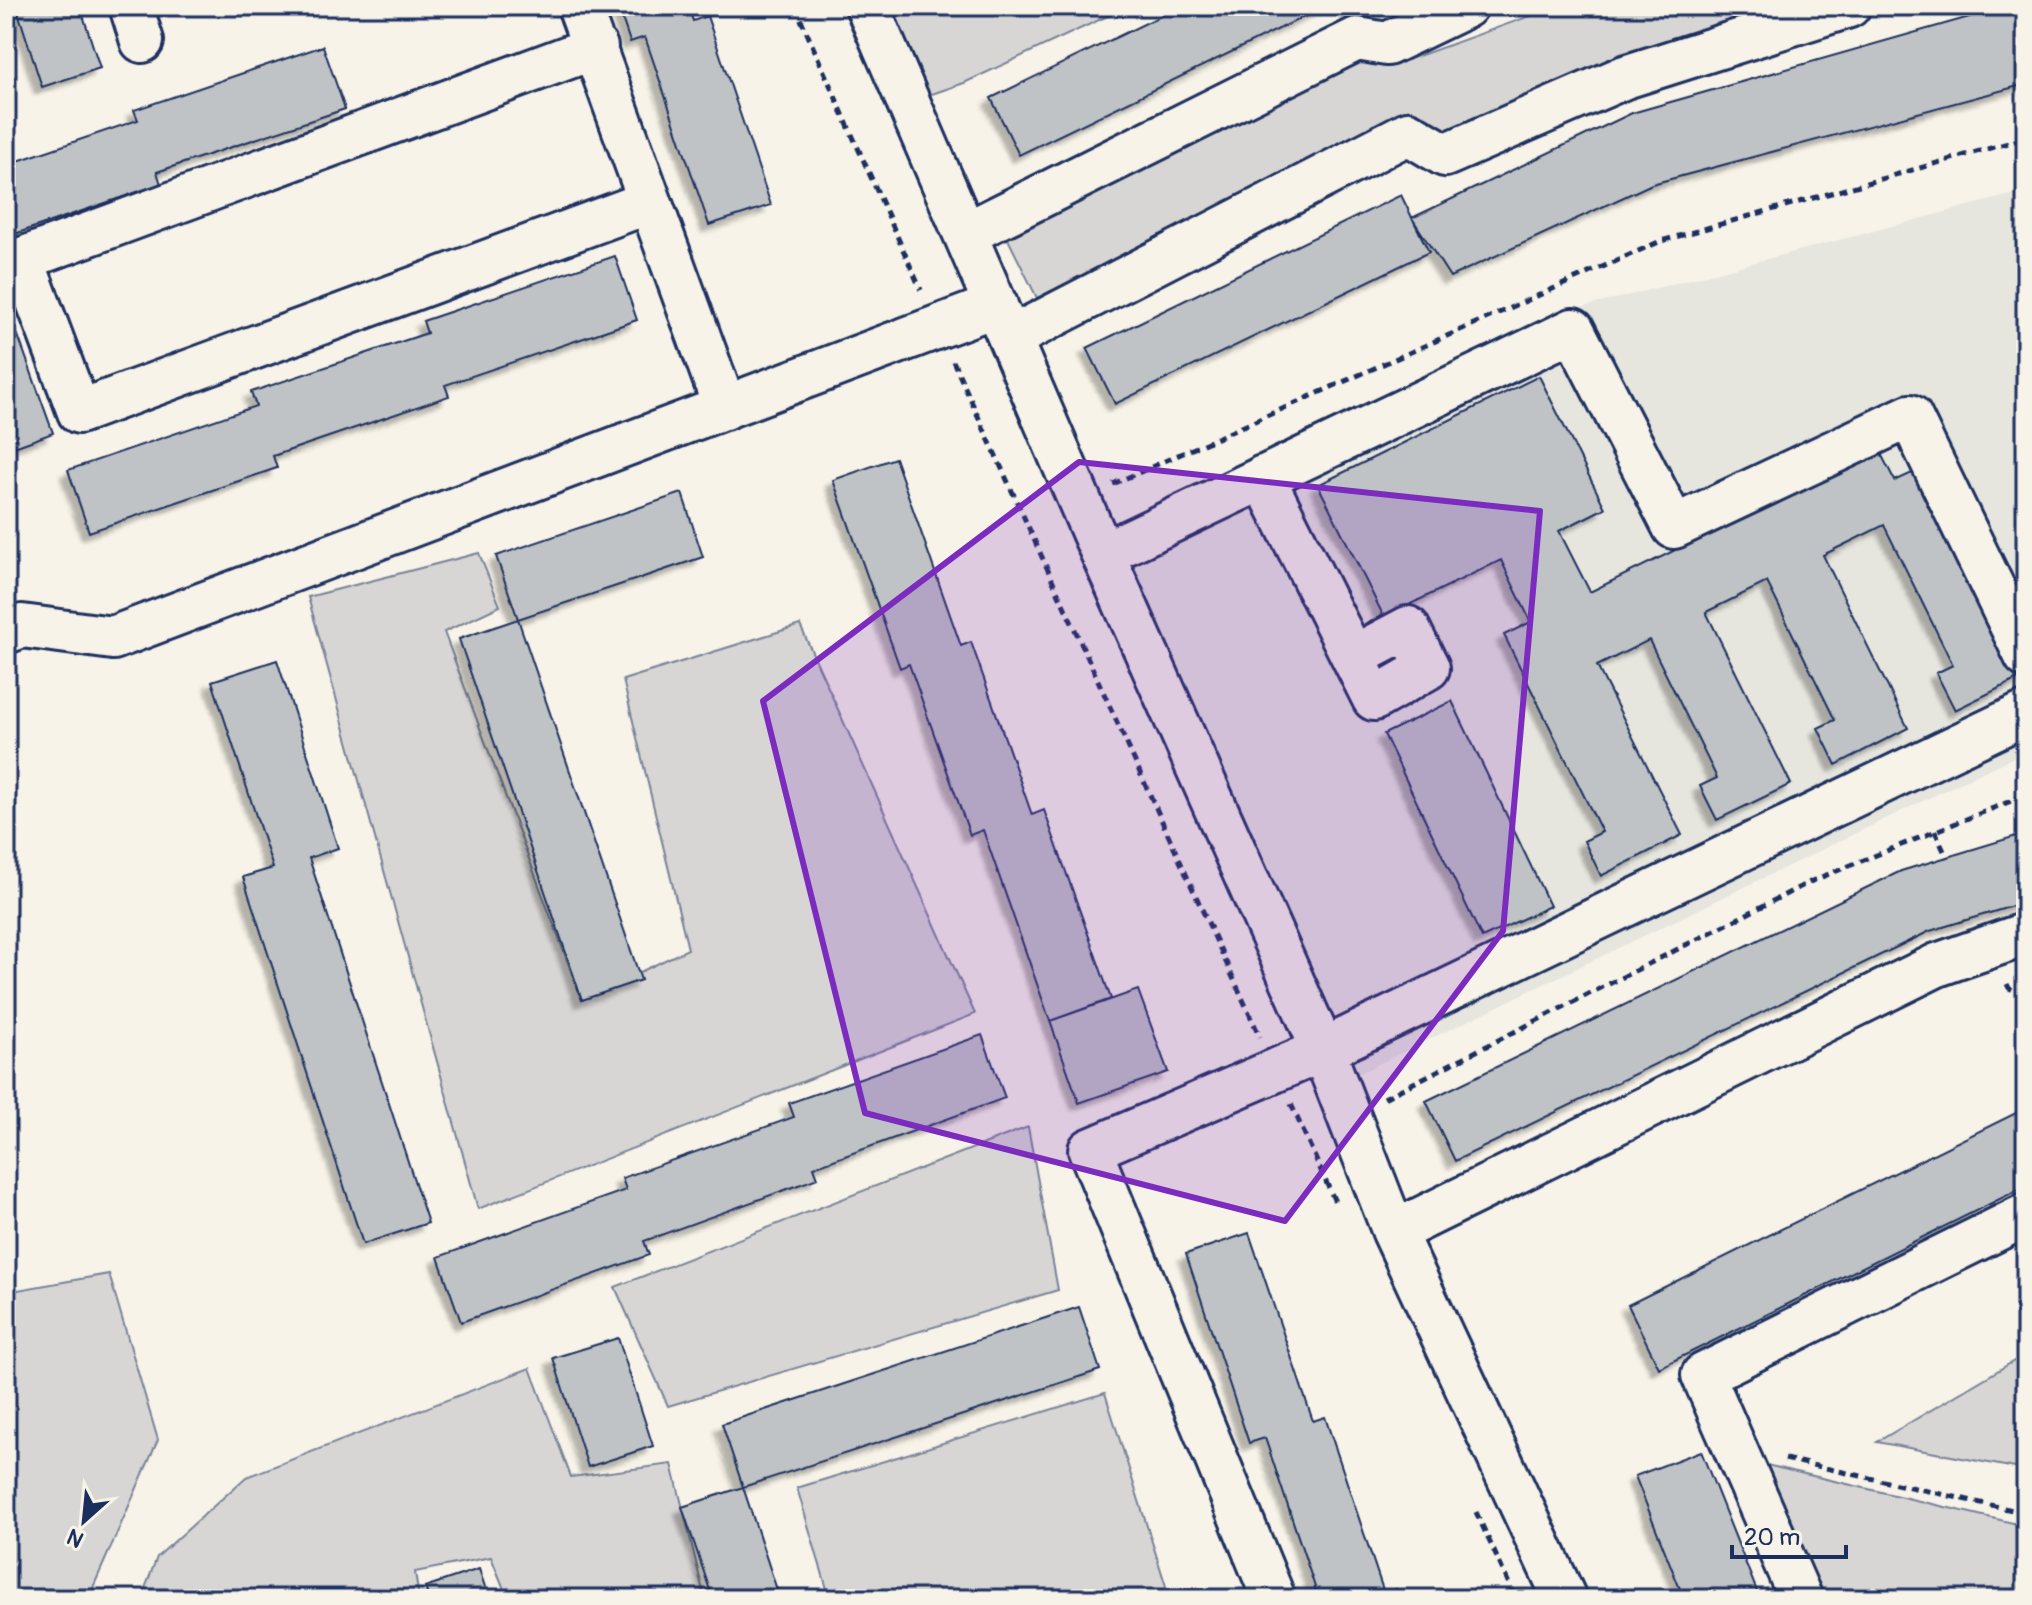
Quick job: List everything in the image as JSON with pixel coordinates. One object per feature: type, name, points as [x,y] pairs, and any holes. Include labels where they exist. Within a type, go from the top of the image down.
[{"type":"street","points":[[579,6],[725,408]]},
{"type":"street","points":[[867,6],[1103,554],[1323,1050],[1394,1232],[1565,1599]]},
{"type":"street","points":[[965,234],[1357,39],[1387,44],[1466,6]]},
{"type":"street","points":[[6,632],[22,626],[113,638],[938,328],[1003,322],[1408,133],[1445,155],[1625,77],[1849,6]]},
{"type":"street","points":[[596,47],[22,259],[79,412],[649,202]]},
{"type":"street","points":[[1103,554],[1573,330],[1674,527],[1910,416],[2026,656]]},
{"type":"street","points":[[1263,477],[1353,657]]},
{"type":"street","points":[[1274,1599],[1090,1150],[1323,1050],[2026,713]]},
{"type":"street","points":[[1394,1232],[1937,965],[2026,934]]},
{"type":"street","points":[[1801,1599],[1703,1375],[2026,1215]]},
{"type":"path","points":[[795,6],[1340,1213]]},
{"type":"path","points":[[1349,1115],[1814,880],[2026,795]]},
{"type":"path","points":[[1935,831],[1947,858]]},
{"type":"path","points":[[1736,1448],[2026,1513]]},
{"type":"path","points":[[1470,1499],[1516,1599]]},
{"type":"highlighted area","points":[[1079,462],[1540,511],[1503,931],[1285,1221],[865,1113],[763,701]]},
{"type":"shaded area","points":[[883,6],[1129,6],[964,83],[923,97]]},
{"type":"shaded area","points":[[1558,6],[1857,6],[1451,140],[1407,116],[1037,298],[1006,235],[1356,59],[1388,67]]},
{"type":"shaded area","points":[[2026,191],[2026,751],[1337,1084],[1093,532],[1546,317]]},
{"type":"shaded area","points":[[479,553],[500,606],[444,632],[582,1000],[688,949],[623,680],[800,625],[975,1014],[478,1209],[308,597]]},
{"type":"shaded area","points":[[1028,1127],[1058,1290],[668,1406],[615,1287]]},
{"type":"shaded area","points":[[109,1274],[158,1440],[88,1599],[6,1599],[6,1292]]},
{"type":"shaded area","points":[[2026,1354],[2026,1470],[1877,1442]]},
{"type":"shaded area","points":[[530,1368],[571,1477],[672,1464],[705,1599],[508,1599],[491,1557],[415,1572],[419,1599],[141,1599],[157,1557],[246,1477]]},
{"type":"shaded area","points":[[1105,1393],[1170,1599],[830,1599],[797,1488]]},
{"type":"shaded area","points":[[1762,1464],[2026,1526],[2026,1599],[1826,1599]]},
{"type":"building","points":[[16,6],[80,6],[100,68],[42,87]]},
{"type":"building","points":[[618,6],[688,6],[693,21],[707,16],[771,205],[709,225],[645,37],[630,42]]},
{"type":"building","points":[[1181,6],[1326,6],[1019,155],[991,98]]},
{"type":"building","points":[[1345,6],[1391,6],[1355,23]]},
{"type":"building","points":[[2008,6],[2026,6],[2026,84],[1652,184],[1450,277],[1412,218],[1632,113]]},
{"type":"building","points":[[323,46],[345,109],[157,172],[161,184],[6,237],[6,165],[138,120],[134,110]]},
{"type":"building","points":[[1401,195],[1429,252],[1115,404],[1087,348]]},
{"type":"building","points":[[615,256],[637,320],[445,385],[449,396],[273,456],[277,468],[89,532],[68,470],[256,406],[251,392],[427,333],[423,321]]},
{"type":"building","points":[[6,302],[53,433],[6,450]]},
{"type":"building","points":[[1539,376],[1605,508],[1559,531],[1590,592],[1879,450],[1895,481],[1923,468],[2026,675],[1955,710],[1936,673],[1953,665],[1884,525],[1823,555],[1908,728],[1836,765],[1818,728],[1835,720],[1767,582],[1706,612],[1791,784],[1717,820],[1700,786],[1717,778],[1649,640],[1597,666],[1682,835],[1601,876],[1584,841],[1602,832],[1504,635],[1531,622],[1501,560],[1384,617],[1318,485]]},
{"type":"building","points":[[895,458],[961,646],[971,642],[1032,815],[1044,810],[1111,999],[1050,1021],[983,830],[970,835],[909,664],[900,668],[833,480]]},
{"type":"building","points":[[682,493],[703,557],[518,619],[496,556]]},
{"type":"building","points":[[518,619],[641,980],[582,1000],[459,639]]},
{"type":"building","points":[[277,660],[338,848],[309,858],[428,1223],[363,1244],[243,877],[273,868],[212,681]]},
{"type":"building","points":[[1452,701],[1550,906],[1482,938],[1384,734]]},
{"type":"building","points":[[2026,833],[2026,902],[1930,931],[1455,1161],[1426,1101],[1901,871]]},
{"type":"building","points":[[1138,990],[1168,1072],[1079,1103],[1050,1021]]},
{"type":"building","points":[[982,1035],[1005,1098],[814,1167],[818,1178],[644,1241],[649,1255],[461,1322],[438,1257],[626,1190],[622,1178],[794,1117],[789,1103]]},
{"type":"building","points":[[2026,1108],[2026,1186],[1659,1368],[1628,1305]]},
{"type":"building","points":[[1249,1233],[1313,1421],[1325,1417],[1384,1593],[1396,1589],[1399,1599],[1319,1599],[1265,1438],[1249,1443],[1186,1254]]},
{"type":"building","points":[[1079,1307],[1100,1370],[743,1487],[722,1424]]},
{"type":"building","points":[[618,1338],[653,1446],[588,1467],[553,1358]]},
{"type":"building","points":[[1701,1451],[1760,1599],[1684,1599],[1635,1476]]},
{"type":"building","points":[[743,1487],[780,1599],[713,1599],[682,1507]]},
{"type":"building","points":[[479,1569],[489,1599],[429,1599],[425,1587]]}]
